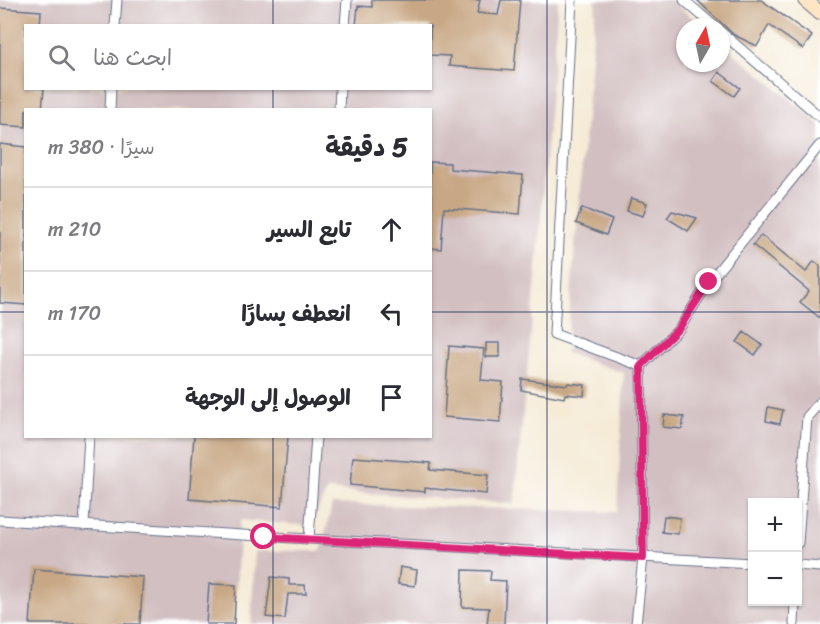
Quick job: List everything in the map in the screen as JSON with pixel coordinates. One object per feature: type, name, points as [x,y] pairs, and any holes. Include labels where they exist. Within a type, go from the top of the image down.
[{"type":"street","points":[[115,24],[117,0]]},
{"type":"street","points":[[345,24],[347,0]]},
{"type":"street","points":[[572,0],[554,334],[641,366]]},
{"type":"street","points":[[684,0],[705,18]]},
{"type":"street","points":[[806,0],[820,13]]},
{"type":"street","points":[[730,40],[820,117]]},
{"type":"street","points":[[110,108],[111,90]]},
{"type":"street","points":[[339,108],[340,90]]},
{"type":"street","points":[[636,624],[643,558],[641,366],[679,328],[709,282],[820,145]]},
{"type":"street","points":[[801,498],[807,417],[820,402]]},
{"type":"street","points":[[84,525],[89,438]]},
{"type":"street","points":[[309,539],[316,438]]},
{"type":"street","points":[[0,520],[748,563]]},
{"type":"street","points":[[802,565],[820,567]]},
{"type":"street","points":[[795,606],[795,624]]},
{"type":"shaded area","points":[[0,0],[558,0],[536,279],[514,504],[327,490],[310,526],[240,520],[234,624],[0,624]]},
{"type":"shaded area","points":[[596,0],[671,0],[692,18],[676,18],[676,72],[730,72],[730,49],[820,124],[820,624],[251,624],[255,551],[321,551],[332,504],[617,512],[624,373],[566,353]]},
{"type":"building","points":[[372,0],[480,0],[477,13],[498,15],[501,0],[520,0],[514,71],[449,66],[450,56],[432,55],[432,24],[356,24],[358,6],[372,7]]},
{"type":"building","points":[[697,0],[761,0],[812,36],[803,49],[769,25],[757,46],[730,31],[730,18],[716,18]]},
{"type":"building","points":[[0,8],[41,11],[40,24],[24,24],[24,90],[44,90],[42,108],[24,108],[24,127],[0,125]]},
{"type":"building","points":[[719,72],[740,88],[734,96],[713,81]]},
{"type":"building","points":[[0,144],[24,147],[24,305],[0,303]]},
{"type":"building","points":[[432,162],[450,163],[450,169],[523,175],[520,214],[444,208],[441,249],[432,248]]},
{"type":"building","points":[[631,198],[647,203],[643,216],[627,211]]},
{"type":"building","points":[[582,208],[612,220],[606,235],[576,223]]},
{"type":"building","points":[[672,211],[697,218],[688,231],[667,218]]},
{"type":"building","points":[[761,235],[806,272],[814,261],[820,266],[820,318],[800,302],[809,291],[753,245]]},
{"type":"building","points":[[744,332],[762,345],[755,355],[737,342]]},
{"type":"building","points":[[486,343],[500,343],[500,357],[486,357]]},
{"type":"building","points":[[449,346],[484,349],[481,380],[503,382],[500,422],[444,417]]},
{"type":"building","points":[[522,379],[585,385],[584,396],[565,394],[564,398],[521,390]]},
{"type":"building","points":[[768,407],[783,410],[780,424],[766,421]]},
{"type":"building","points":[[664,415],[684,417],[682,429],[663,427]]},
{"type":"building","points":[[194,438],[288,438],[282,507],[189,499]]},
{"type":"building","points":[[353,457],[431,463],[430,470],[488,475],[486,494],[425,488],[425,492],[350,485]]},
{"type":"building","points":[[664,516],[680,518],[678,534],[662,532]]},
{"type":"building","points":[[400,567],[417,570],[415,586],[398,584]]},
{"type":"building","points":[[34,569],[143,577],[140,624],[30,624]]},
{"type":"building","points":[[463,570],[491,571],[490,580],[506,581],[504,624],[487,624],[489,608],[462,607]]},
{"type":"building","points":[[271,577],[289,579],[289,585],[305,585],[306,594],[288,594],[285,619],[266,617]]},
{"type":"building","points":[[209,584],[236,585],[234,624],[206,624]]},
{"type":"route","points":[[264,537],[643,558],[641,366],[679,328],[709,282]]}]
